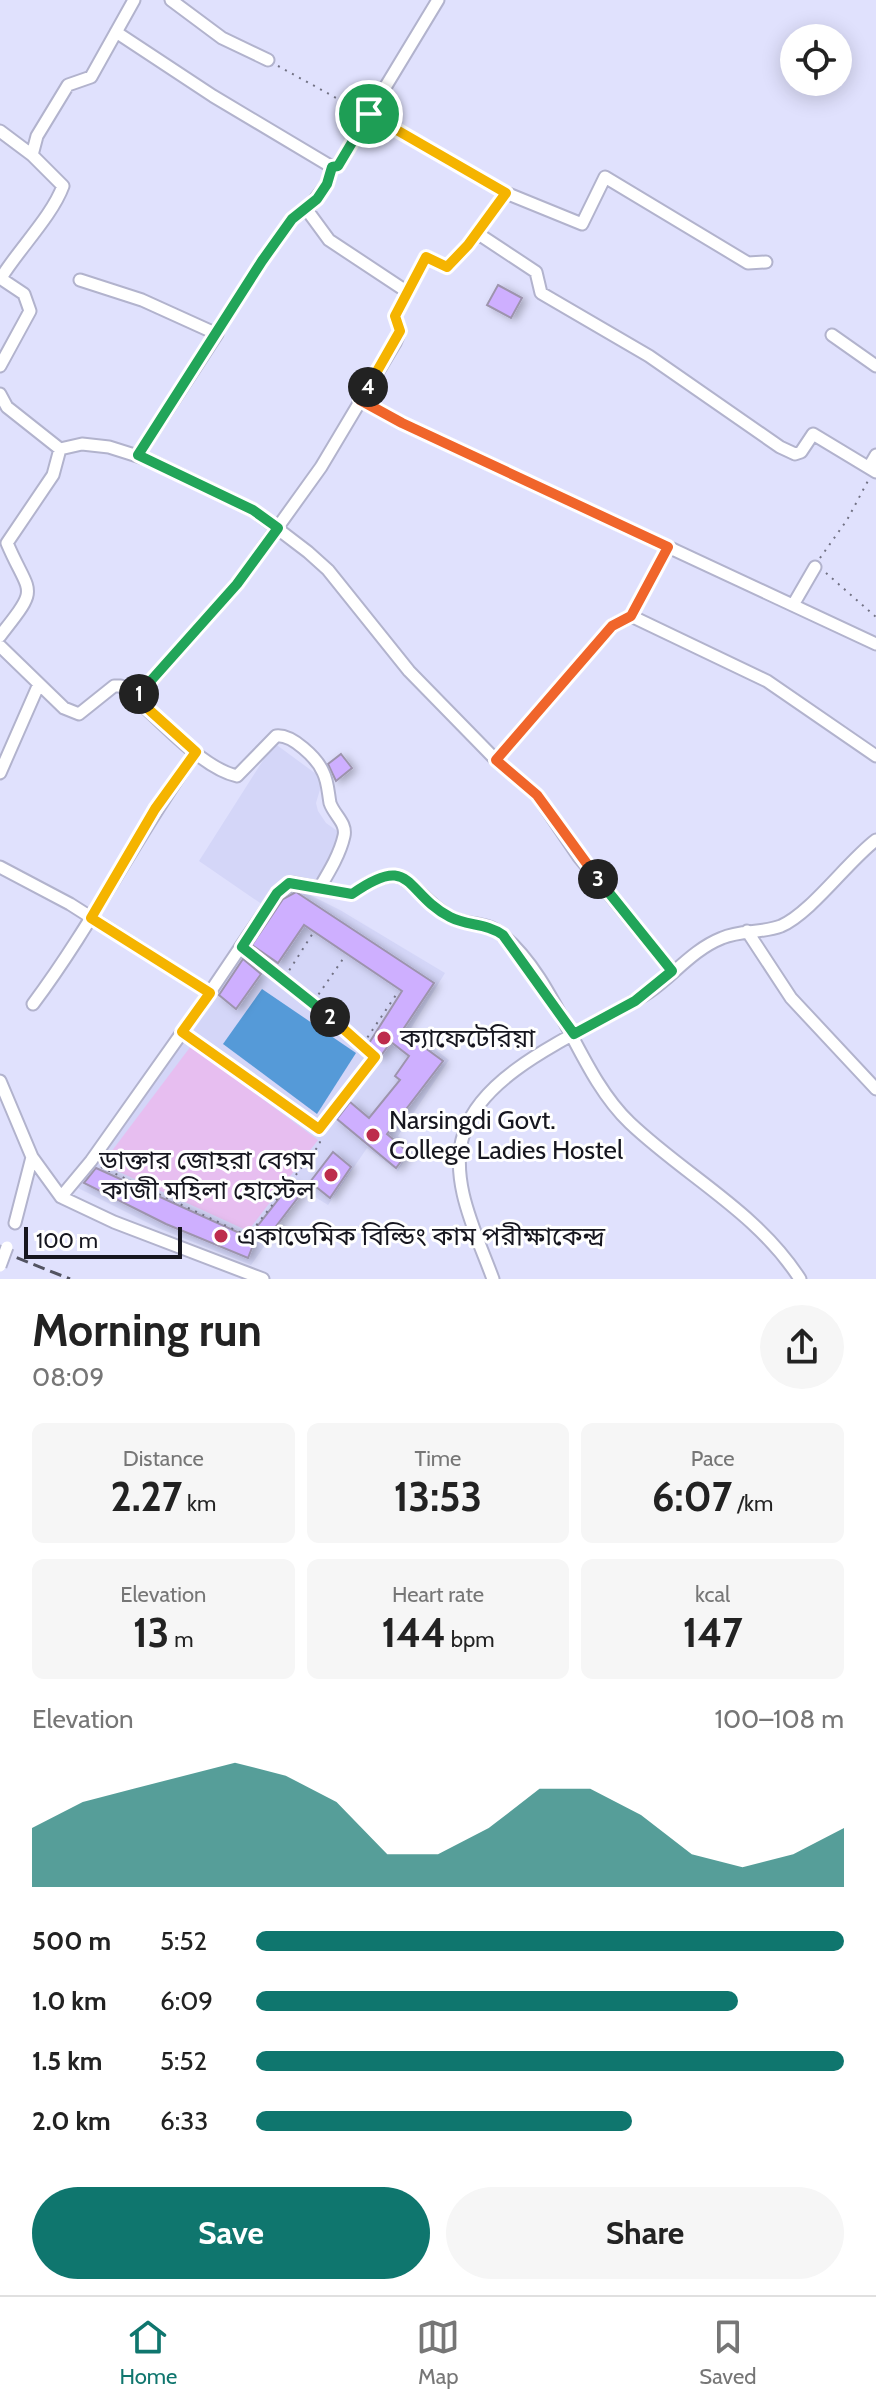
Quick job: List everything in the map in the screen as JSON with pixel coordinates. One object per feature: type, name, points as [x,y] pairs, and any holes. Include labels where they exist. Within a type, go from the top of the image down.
[{"type":"street","points":[[32,155],[37,136],[68,85],[91,77],[134,0]]},
{"type":"street","points":[[171,0],[222,38],[268,60]]},
{"type":"street","points":[[116,32],[213,96],[332,167],[338,166],[438,0]]},
{"type":"street","points":[[369,114],[506,193],[582,224],[605,177],[748,263],[766,262]]},
{"type":"street","points":[[0,131],[32,155],[63,186],[57,201],[23,242],[0,278],[24,294],[30,311],[0,366]]},
{"type":"street","points":[[332,167],[327,184],[307,210],[329,240],[406,291]]},
{"type":"street","points":[[136,698],[237,584],[321,467],[400,331],[395,316],[426,257],[447,267],[506,193]]},
{"type":"street","points":[[477,233],[536,272],[541,293],[649,356],[780,447],[795,454],[801,452],[813,434],[873,470],[876,455]]},
{"type":"street","points":[[80,280],[131,296],[217,334],[138,455]]},
{"type":"street","points":[[832,335],[876,366]]},
{"type":"street","points":[[0,394],[7,407],[60,449]]},
{"type":"street","points":[[360,400],[402,423],[876,644]]},
{"type":"street","points":[[60,449],[82,444],[138,455],[253,510],[328,570],[409,671],[496,760],[537,795],[579,857],[672,971]]},
{"type":"street","points":[[0,636],[30,592],[29,583],[7,543],[53,475],[60,449]]},
{"type":"street","points":[[496,760],[612,626],[631,616],[668,547]]},
{"type":"street","points":[[793,605],[815,567]]},
{"type":"street","points":[[631,616],[767,681],[876,756]]},
{"type":"street","points":[[0,646],[64,708],[79,714],[114,686],[121,686],[196,752],[227,773],[237,776],[276,736],[282,735],[319,764],[345,834],[320,887]]},
{"type":"street","points":[[0,773],[39,684]]},
{"type":"street","points":[[33,1004],[72,952],[155,809],[196,752]]},
{"type":"street","points":[[493,1279],[459,1178],[463,1134],[475,1108],[499,1085],[574,1034],[644,995],[672,971],[722,938],[782,925],[876,840]]},
{"type":"street","points":[[0,867],[91,918],[210,993]]},
{"type":"street","points":[[61,1197],[91,1161],[284,886],[289,883],[352,894],[379,875],[395,876],[412,885],[448,916],[494,928],[514,946],[574,1034],[602,1092],[629,1122],[735,1206],[783,1252],[800,1279]]},
{"type":"street","points":[[747,931],[791,998],[876,1089]]},
{"type":"street","points":[[0,1081],[32,1157],[61,1197],[114,1222],[263,1279]]},
{"type":"street","points":[[15,1223],[32,1157]]},
{"type":"street","points":[[0,1266],[7,1247]]},
{"type":"path","points":[[268,60],[369,114]]},
{"type":"path","points":[[217,334],[292,219],[307,210]]},
{"type":"path","points":[[873,470],[847,520],[815,567],[831,576],[876,617]]},
{"type":"path","points":[[284,978],[313,933]]},
{"type":"path","points":[[91,1161],[248,1236],[320,1144],[319,1129],[375,1057],[284,978],[242,947]]},
{"type":"path","points":[[313,1002],[345,956]]},
{"type":"path","points":[[363,1045],[398,992]]},
{"type":"path","points":[[182,1032],[319,1129]]},
{"type":"shaded area","points":[[274,743],[323,779],[316,803],[318,811],[326,823],[343,835],[314,883],[286,879],[266,907],[199,861]]},
{"type":"shaded area","points":[[290,885],[340,910],[445,973],[410,1030],[449,1060],[398,1136],[411,1149],[398,1171],[367,1148],[328,1205],[304,1190],[251,1265],[158,1228],[74,1186],[274,901]]},
{"type":"shaded area","points":[[191,1046],[318,1140],[248,1231],[102,1164]]},
{"type":"water","points":[[262,989],[356,1053],[317,1114],[223,1044]]},
{"type":"building","points":[[498,285],[522,298],[511,318],[487,305]]},
{"type":"building","points":[[341,754],[352,768],[336,781],[328,764]]},
{"type":"building","points":[[296,892],[434,983],[402,1031],[443,1061],[387,1134],[408,1152],[396,1168],[337,1119],[350,1102],[369,1118],[400,1080],[395,1076],[409,1056],[391,1042],[380,1057],[366,1048],[402,991],[304,925],[278,963],[252,945],[283,899]]},
{"type":"building","points":[[243,959],[261,974],[236,1009],[219,995]]},
{"type":"building","name":"ডাক্তার জোহরা বেগম কাজী মহিলা হোস্টেল","points":[[333,1152],[351,1167],[330,1198],[310,1182]]},
{"type":"building","points":[[96,1168],[255,1240],[248,1258],[166,1224],[84,1183]]},
{"type":"building","points":[[292,1182],[303,1191],[267,1238],[256,1228]]},
{"type":"railway","points":[[0,1251],[70,1279]]},
{"type":"place","name":"ক্যাফেটেরিয়া","points":[[384,1038]]},
{"type":"place","name":"Narsingdi Govt. College Ladies Hostel","points":[[373,1135]]},
{"type":"place","name":"ডাক্তার জোহরা বেগম কাজী মহিলা হোস্টেল","points":[[331,1175]]},
{"type":"place","name":"একাডেমিক বিল্ডিং কাম পরীক্ষাকেন্দ্র","points":[[221,1236]]},
{"type":"route","points":[[369,114],[506,193],[468,245],[447,267],[426,257],[395,316],[400,331],[395,343],[360,400],[402,423],[668,547],[631,616],[612,626],[555,696],[496,760],[537,795],[579,857],[672,971],[635,1001],[591,1021],[574,1034],[514,946],[494,928],[453,919],[412,885],[395,876],[379,875],[352,894],[289,883],[277,893],[242,947],[284,978],[375,1057],[319,1129],[182,1032],[210,993],[91,918],[155,809],[196,752],[136,698],[237,584],[278,528],[253,510],[138,455],[262,261],[292,219],[317,199],[327,184],[332,167],[338,166],[369,114]]}]
